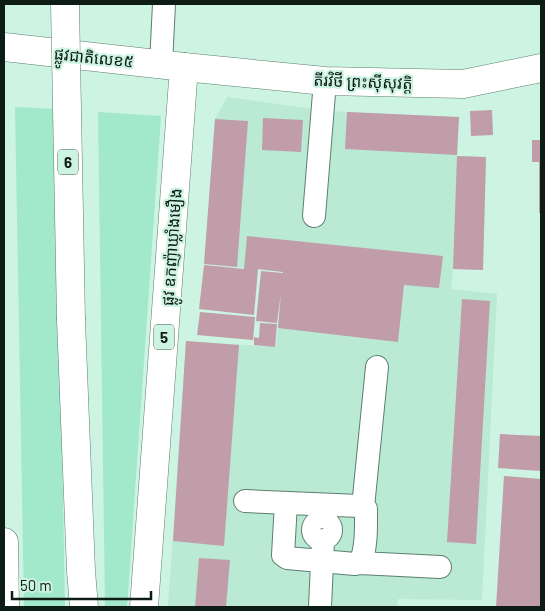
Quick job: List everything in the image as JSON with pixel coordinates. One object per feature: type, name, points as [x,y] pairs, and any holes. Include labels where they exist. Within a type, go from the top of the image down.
[{"type":"main road","name":"6","points":[[65,4],[71,320],[84,607]]},
{"type":"main road","name":"ផ្លូវជាតិលេខ៥","points":[[4,47],[172,66]]},
{"type":"main road","name":"តីរវិថី ព្រះស៊ីសុវត្តិ","points":[[172,66],[325,81],[463,84],[541,68]]},
{"type":"main road","name":"ផ្លូវ ឧកញ៉ាឃ្លាំងមឿង","points":[[144,607],[172,66]]},
{"type":"main road","points":[[4,542],[5,607]]},
{"type":"lane","points":[[164,4],[172,66]]},
{"type":"lane","points":[[314,216],[325,81]]},
{"type":"lane","points":[[360,563],[366,534],[366,509],[363,507],[377,367]]},
{"type":"lane","points":[[245,501],[286,503],[323,525]]},
{"type":"lane","points":[[286,503],[283,555],[289,559],[355,564],[440,567]]},
{"type":"lane","points":[[323,525],[363,507]]},
{"type":"lane","points":[[320,607],[323,525]]},
{"type":"lane","points":[[285,528],[323,525],[366,534]]},
{"type":"shaded area","points":[[227,97],[328,111],[459,117],[457,156],[486,157],[483,270],[453,269],[451,289],[497,294],[482,600],[398,599],[397,607],[168,607],[186,341],[276,347],[283,272],[204,264],[215,119]]},
{"type":"shaded area","points":[[15,107],[56,109],[65,607],[24,607]]},
{"type":"shaded area","points":[[98,112],[161,116],[127,607],[105,607]]},
{"type":"building","points":[[492,110],[493,135],[471,136],[470,111]]},
{"type":"building","points":[[347,112],[459,117],[457,155],[345,149]]},
{"type":"building","points":[[263,118],[303,120],[301,152],[262,150]]},
{"type":"building","points":[[215,119],[248,121],[237,267],[204,264]]},
{"type":"building","points":[[532,140],[541,140],[541,213],[539,213],[539,162],[532,162]]},
{"type":"building","points":[[457,156],[486,157],[483,270],[453,269]]},
{"type":"building","points":[[247,236],[443,256],[439,288],[404,285],[398,342],[278,328],[281,293],[277,323],[256,321],[261,271],[283,272],[258,269],[254,315],[199,309],[204,265],[244,269]]},
{"type":"building","points":[[462,299],[490,301],[476,544],[447,542]]},
{"type":"building","points":[[200,312],[255,317],[253,340],[197,335]]},
{"type":"building","points":[[260,323],[277,324],[275,347],[254,345],[254,337],[259,338]]},
{"type":"building","points":[[186,341],[239,345],[224,546],[173,541]]},
{"type":"building","points":[[500,434],[541,436],[541,471],[498,468]]},
{"type":"building","points":[[504,476],[541,479],[541,607],[496,607]]},
{"type":"building","points":[[199,558],[230,560],[226,607],[195,607]]}]
